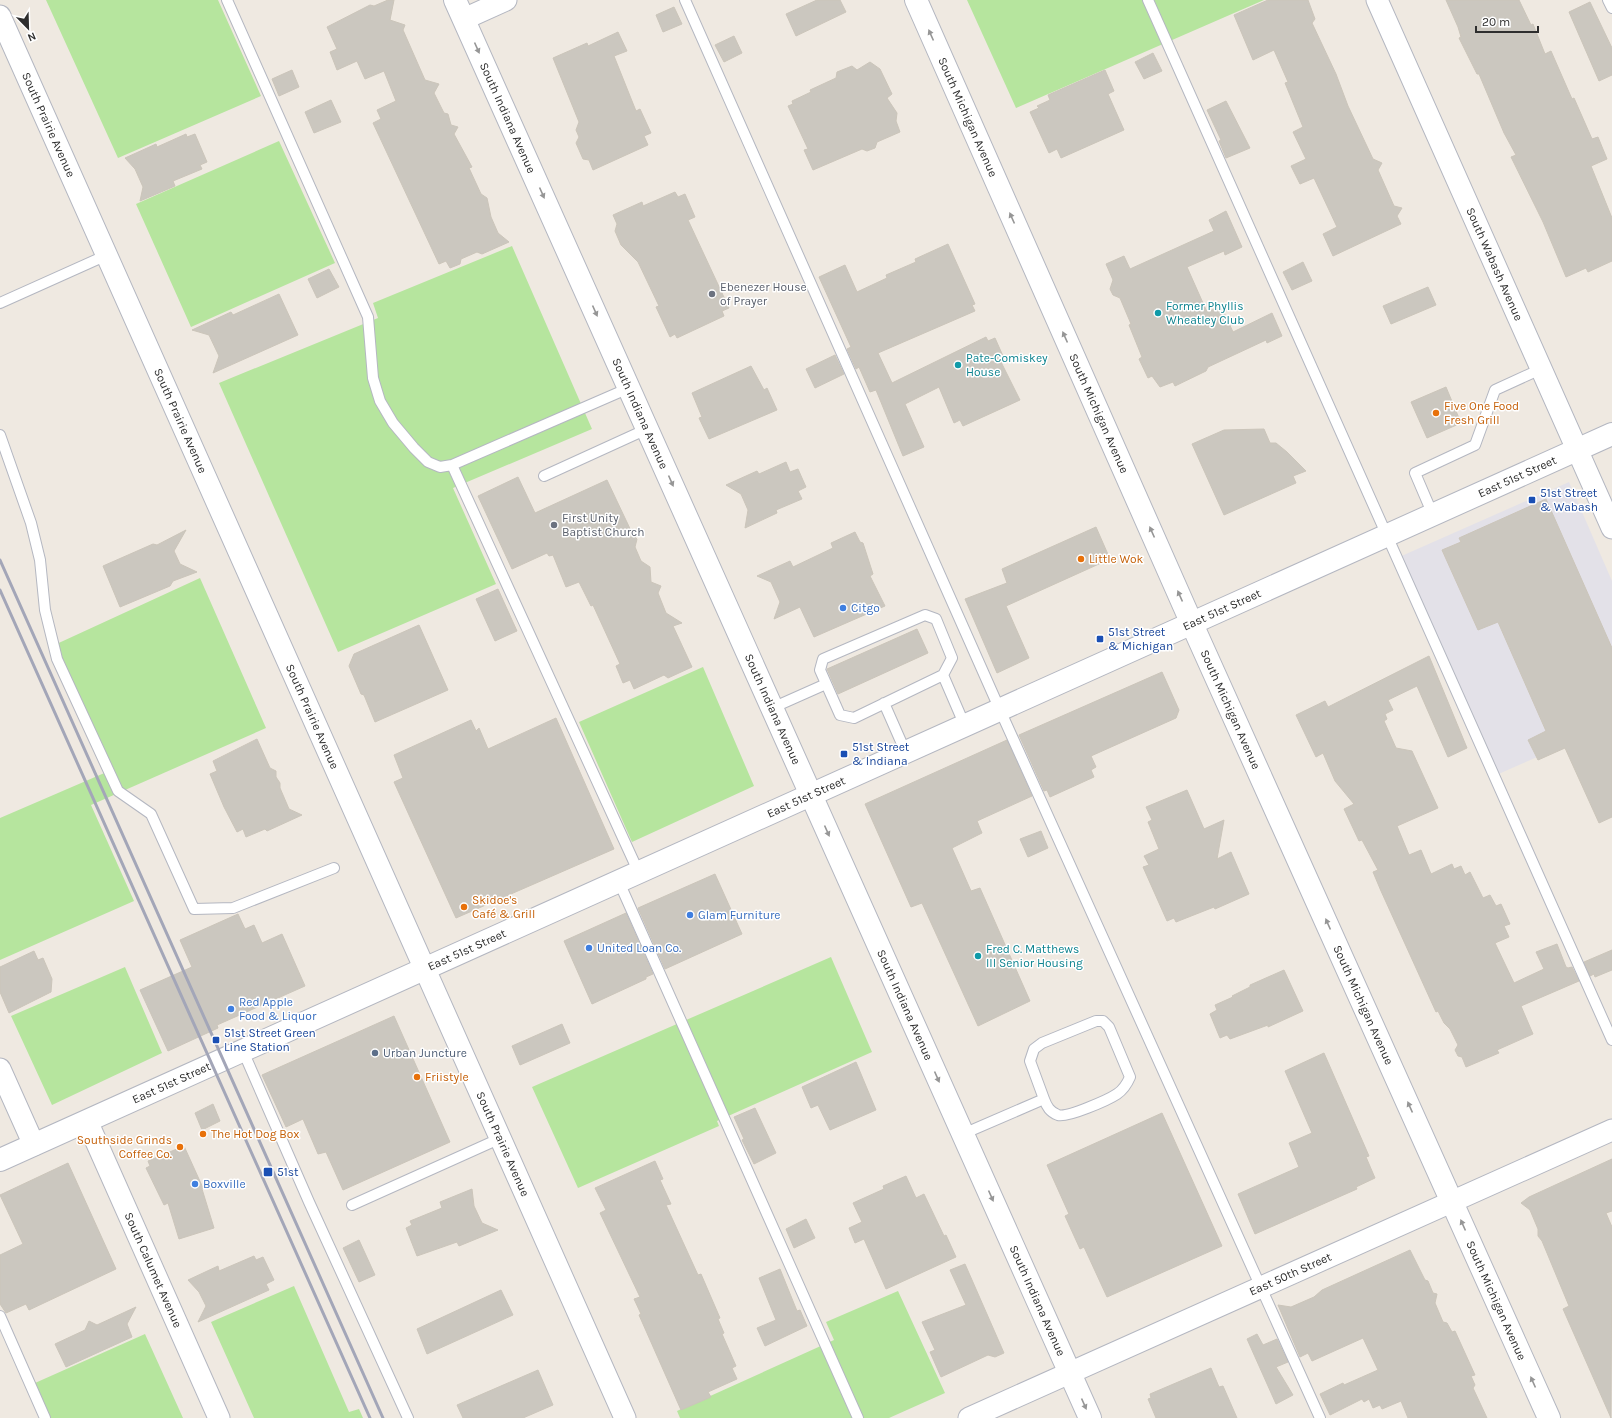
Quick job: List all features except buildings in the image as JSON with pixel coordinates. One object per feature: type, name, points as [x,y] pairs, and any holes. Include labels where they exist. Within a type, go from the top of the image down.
[{"type":"street","points":[[460,9],[506,0]]},
{"type":"street","name":"South Michigan Avenue","points":[[916,0],[1192,624],[1453,1201],[1549,1418]]},
{"type":"street","name":"South Wabash Avenue","points":[[1377,0],[1612,528]]},
{"type":"street","name":"South Indiana Avenue","points":[[460,9],[1090,1418]]},
{"type":"street","name":"South Prairie Avenue","points":[[0,16],[625,1418]]},
{"type":"street","name":"East 51st Street","points":[[0,1160],[1612,434]]},
{"type":"street","points":[[0,1069],[34,1145]]},
{"type":"street","name":"South Calumet Avenue","points":[[87,1121],[219,1418]]},
{"type":"street","name":"East 50th Street","points":[[969,1418],[1612,1130]]},
{"type":"lane","points":[[227,0],[366,310],[371,333],[370,353],[373,378],[380,401],[394,423],[414,448],[428,462],[440,467],[452,465],[629,388]]},
{"type":"lane","points":[[684,0],[1000,710],[1320,1418]]},
{"type":"lane","points":[[1148,0],[1612,1040]]},
{"type":"lane","points":[[1608,0],[1612,8]]},
{"type":"lane","points":[[0,303],[107,255]]},
{"type":"lane","points":[[1433,515],[1415,473],[1476,445],[1495,390],[1541,369]]},
{"type":"lane","points":[[544,476],[647,429]]},
{"type":"lane","points":[[0,435],[31,523],[40,560],[45,610],[57,660],[118,791],[151,814],[194,909],[233,908],[334,868]]},
{"type":"lane","points":[[452,465],[638,873]]},
{"type":"lane","points":[[925,615],[936,619],[952,658],[943,675],[854,718],[840,715],[820,670],[824,659],[925,615]]},
{"type":"lane","points":[[943,675],[965,726]]},
{"type":"lane","points":[[772,708],[826,684]]},
{"type":"lane","points":[[884,703],[906,753]]},
{"type":"lane","points":[[619,882],[858,1418]]},
{"type":"lane","points":[[1096,1021],[1103,1021],[1109,1027],[1130,1077],[1126,1086],[1116,1095],[1068,1115],[1059,1115],[1049,1110],[1044,1099],[1030,1061],[1034,1049],[1042,1043],[1096,1021]]},
{"type":"lane","points":[[243,1051],[309,1202],[408,1418]]},
{"type":"lane","points":[[963,1134],[1044,1099]]},
{"type":"lane","points":[[352,1205],[501,1138]]},
{"type":"lane","points":[[0,1316],[45,1418]]},
{"type":"shaded area","points":[[1569,482],[1612,581],[1612,724],[1494,776],[1397,558]]},
{"type":"green space","points":[[46,0],[218,0],[261,96],[118,158]]},
{"type":"green space","points":[[967,0],[1264,0],[1016,108]]},
{"type":"green space","points":[[279,141],[335,263],[191,327],[136,204]]},
{"type":"green space","points":[[512,246],[592,429],[453,488],[496,584],[338,652],[219,383],[378,318],[373,303]]},
{"type":"green space","points":[[200,578],[266,728],[91,805],[134,901],[0,960],[0,818],[109,771],[50,647]]},
{"type":"green space","points":[[703,667],[754,786],[632,842],[579,722]]},
{"type":"green space","points":[[831,957],[872,1052],[717,1121],[719,1126],[578,1188],[532,1087]]},
{"type":"green space","points":[[125,967],[162,1053],[52,1105],[11,1016]]},
{"type":"green space","points":[[294,1286],[349,1412],[359,1409],[363,1418],[254,1418],[211,1322]]},
{"type":"green space","points":[[898,1291],[945,1393],[889,1418],[680,1418],[677,1411],[834,1340],[826,1322]]},
{"type":"green space","points":[[145,1334],[183,1418],[50,1418],[35,1383]]},
{"type":"railway","points":[[0,560],[383,1418]]},
{"type":"railway","points":[[0,590],[370,1418]]},
{"type":"place","name":"Ebenezer House of Prayer","points":[[712,294]]},
{"type":"place","name":"Former Phyllis Wheatley Club","points":[[1158,313]]},
{"type":"place","name":"Pate-Comiskey House","points":[[958,365]]},
{"type":"place","name":"Five One Food Fresh Grill","points":[[1436,413]]},
{"type":"place","name":"51st Street & Wabash","points":[[1532,500]]},
{"type":"place","name":"First Unity Baptist Church","points":[[554,525]]},
{"type":"place","name":"Little Wok","points":[[1081,559]]},
{"type":"place","name":"Citgo","points":[[843,608]]},
{"type":"place","name":"51st Street & Michigan","points":[[1100,639]]},
{"type":"place","name":"51st Street & Indiana","points":[[844,754]]},
{"type":"place","name":"Skidoe's Café & Grill","points":[[464,907]]},
{"type":"place","name":"Glam Furniture","points":[[690,915]]},
{"type":"place","name":"United Loan Co.","points":[[589,948]]},
{"type":"place","name":"Fred C. Matthews III Senior Housing","points":[[978,956]]},
{"type":"place","name":"Red Apple Food & Liquor","points":[[231,1009]]},
{"type":"place","name":"51st Street Green Line Station","points":[[216,1040]]},
{"type":"place","name":"Urban Juncture","points":[[375,1053]]},
{"type":"place","name":"Friistyle","points":[[417,1077]]},
{"type":"place","name":"The Hot Dog Box","points":[[203,1134]]},
{"type":"place","name":"Southside Grinds Coffee Co.","points":[[180,1147]]},
{"type":"place","name":"51st","points":[[268,1172]]},
{"type":"place","name":"Boxville","points":[[195,1184]]}]
